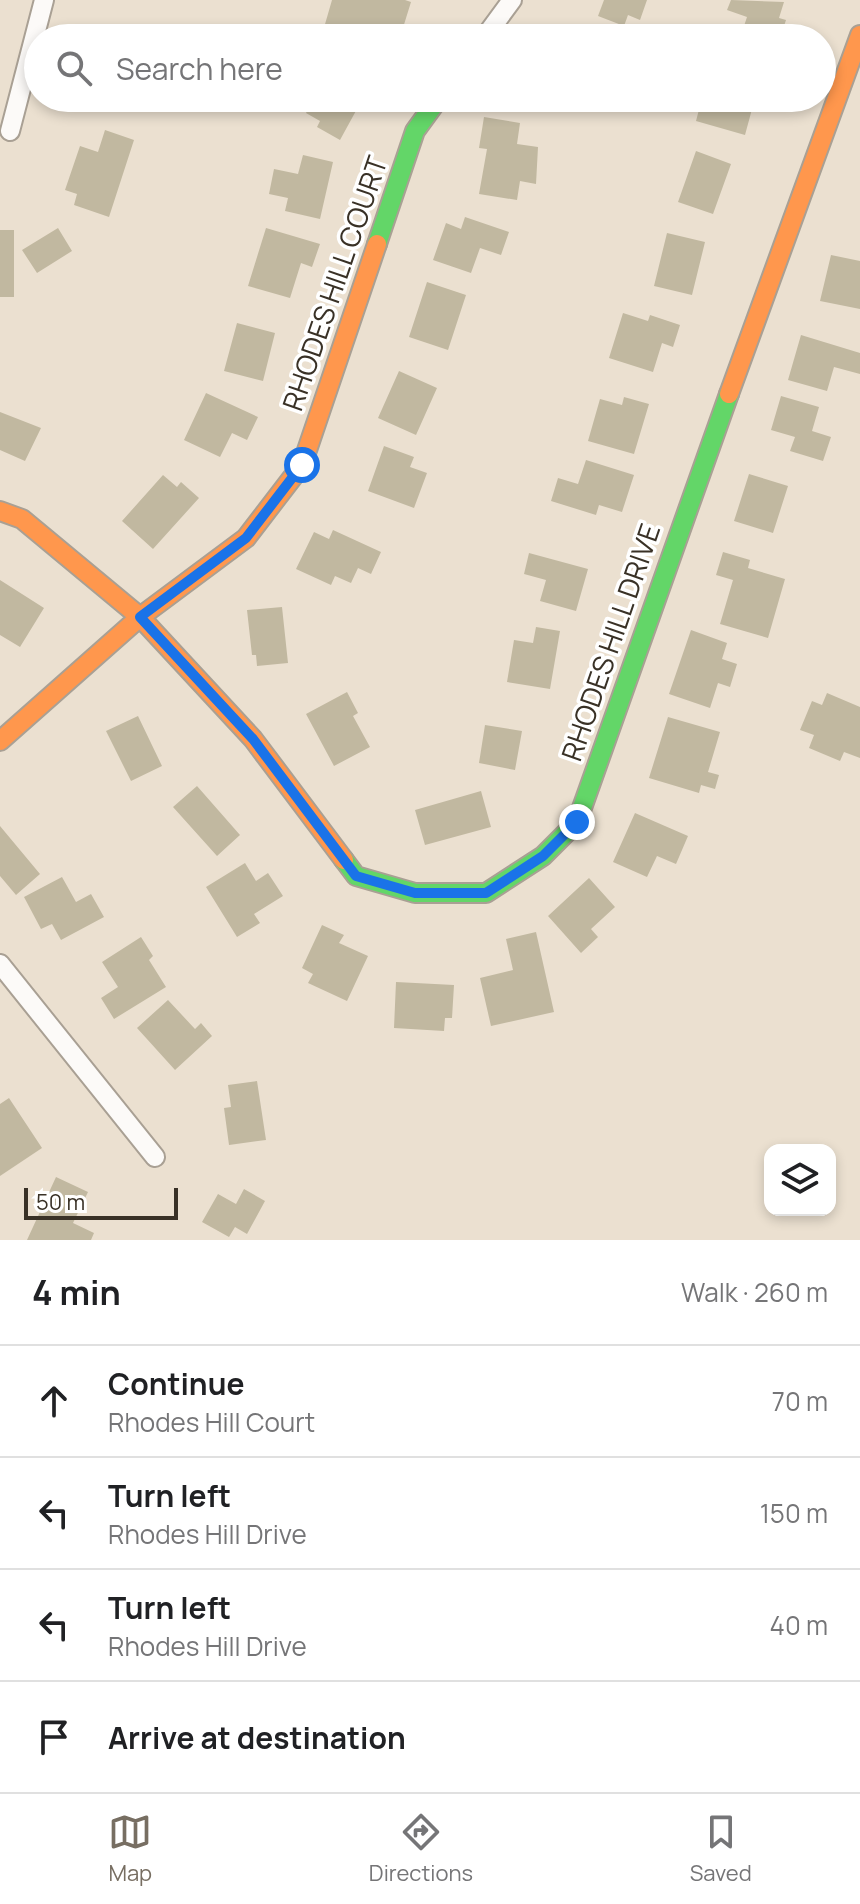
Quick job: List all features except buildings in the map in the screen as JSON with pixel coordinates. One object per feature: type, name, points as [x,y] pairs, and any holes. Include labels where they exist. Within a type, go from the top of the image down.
[{"type":"street","points":[[38,24],[44,0]]},
{"type":"street","points":[[494,24],[512,0]]},
{"type":"street","name":"RHODES HILL DRIVE","points":[[836,101],[860,35]]},
{"type":"street","points":[[10,131],[24,77]]},
{"type":"street","name":"RHODES HILL COURT","points":[[0,741],[140,617],[246,538],[302,465],[415,131],[429,112]]},
{"type":"street","name":"RHODES HILL DRIVE","points":[[0,511],[22,519],[140,617],[253,739],[356,876],[415,893],[486,893],[543,856],[577,822],[636,648],[832,112]]},
{"type":"street","points":[[0,964],[155,1157]]},
{"type":"traffic: fast","points":[[377,244],[415,131],[429,112]]},
{"type":"traffic: fast","points":[[344,860],[356,876],[415,893],[486,893],[543,856],[577,822],[729,394]]},
{"type":"traffic: slow","points":[[836,101],[860,35]]},
{"type":"traffic: slow","points":[[729,394],[832,112]]},
{"type":"traffic: slow","points":[[0,741],[140,617],[246,538],[302,465],[377,244]]},
{"type":"traffic: slow","points":[[0,511],[22,519],[140,617],[253,739],[344,860]]},
{"type":"route","points":[[302,465],[246,538],[140,617],[253,739],[356,876],[415,893],[486,893],[543,856],[577,822]]}]
